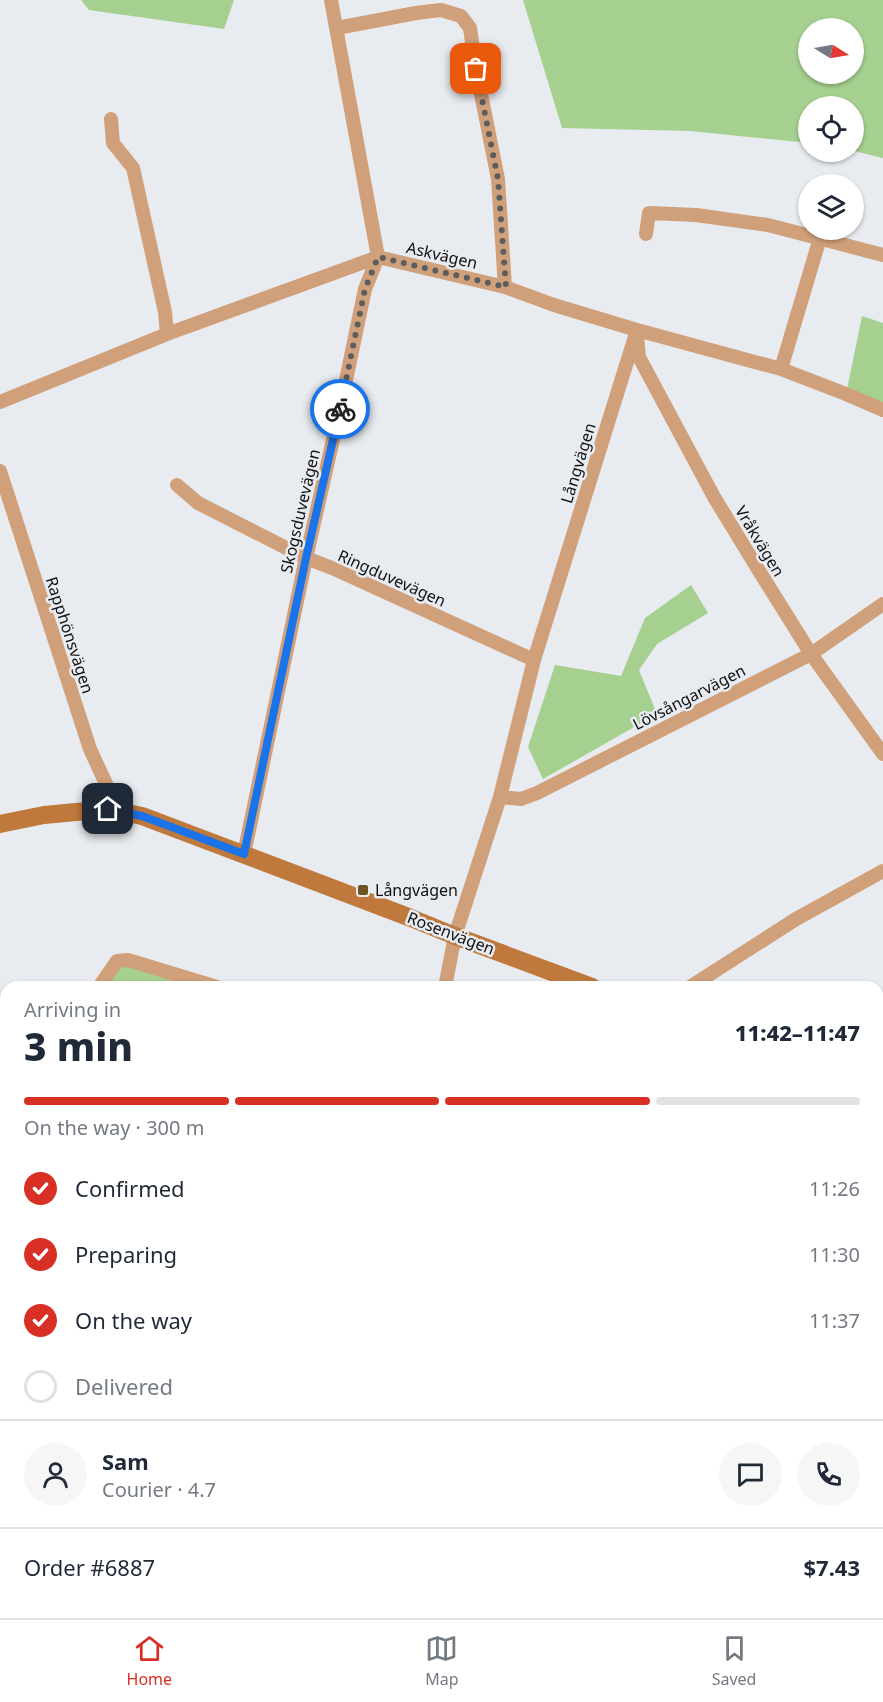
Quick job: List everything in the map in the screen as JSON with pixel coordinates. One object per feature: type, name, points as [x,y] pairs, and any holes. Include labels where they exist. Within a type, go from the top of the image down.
[{"type":"street","points":[[0,402],[167,334],[378,257],[331,0]]},
{"type":"street","points":[[337,28],[441,10],[461,16],[470,28],[498,179],[506,287]]},
{"type":"street","points":[[111,119],[113,143],[133,168],[165,312],[167,334]]},
{"type":"street","points":[[646,234],[649,213],[696,215],[758,223],[798,233]]},
{"type":"street","points":[[781,369],[819,240]]},
{"type":"street","points":[[827,240],[883,255]]},
{"type":"street","name":"Askvägen","points":[[378,257],[506,287],[554,305],[637,330],[781,369],[883,411]]},
{"type":"street","name":"Skogsduvevägen","points":[[244,854],[365,289],[378,257]]},
{"type":"street","name":"Vråkvägen","points":[[637,330],[639,357],[714,496],[811,654],[883,754]]},
{"type":"street","name":"Långvägen","points":[[446,981],[454,936],[500,797],[534,660],[637,330]]},
{"type":"street","name":"Rapphönsvägen","points":[[0,471],[90,749],[106,786],[108,809]]},
{"type":"street","name":"Ringduvevägen","points":[[177,485],[198,502],[306,558],[534,660]]},
{"type":"street","name":"Lövsångarvägen","points":[[500,797],[521,799],[537,794],[811,654],[883,604]]},
{"type":"street","name":"Rosenvägen","points":[[0,824],[44,815],[108,809],[142,816],[576,981]]},
{"type":"street","points":[[699,981],[796,920],[883,871]]},
{"type":"street","points":[[103,981],[117,961],[128,960],[197,981]]},
{"type":"green space","points":[[81,0],[234,0],[224,29],[89,10]]},
{"type":"green space","points":[[523,0],[883,0],[883,158],[864,153],[864,96],[798,96],[798,142],[690,131],[562,128]]},
{"type":"green space","points":[[862,316],[883,323],[883,410],[846,394]]},
{"type":"green space","points":[[691,585],[708,613],[657,644],[639,670],[657,714],[543,779],[528,747],[555,665],[621,676],[645,618]]},
{"type":"green space","points":[[117,961],[194,981],[103,981]]},
{"type":"way so far","points":[[340,409],[365,289],[378,257],[506,287],[498,179],[476,69]]},
{"type":"place","name":"Långvägen","points":[[363,890]]},
{"type":"route","points":[[108,809],[142,816],[244,854],[306,558],[340,409]]}]
